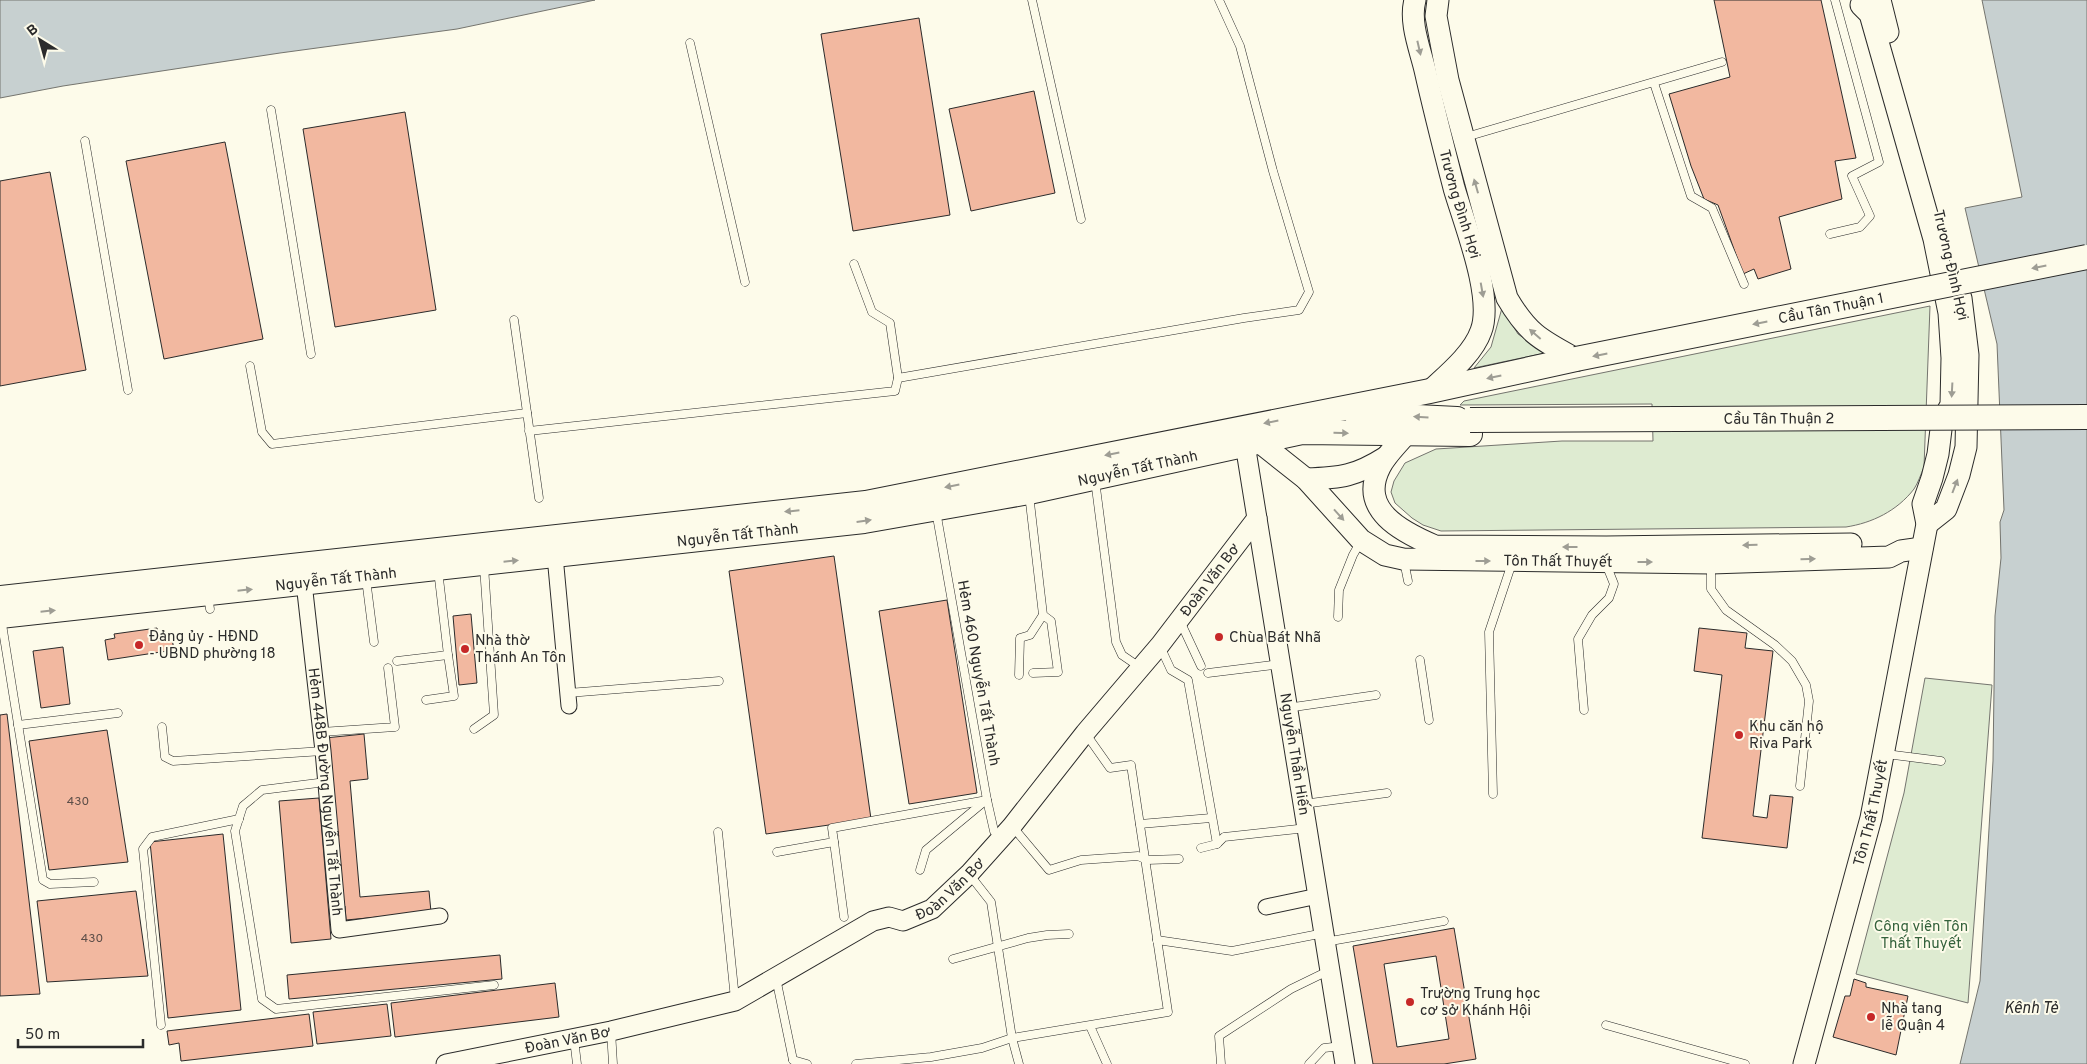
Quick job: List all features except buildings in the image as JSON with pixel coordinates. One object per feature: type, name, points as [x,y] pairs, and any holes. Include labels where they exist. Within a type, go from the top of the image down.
[{"type":"main road","name":"Trương Đình Hợi","points":[[1415,0],[1413,7],[1414,27],[1438,128],[1480,277],[1485,304],[1481,331],[1462,360],[1430,391]]},
{"type":"main road","name":"Trương Đình Hợi","points":[[1438,0],[1436,16],[1448,80],[1507,298],[1519,320],[1537,338],[1576,359]]},
{"type":"main road","name":"Trương Đình Hợi","points":[[1867,2],[1916,202],[1941,267],[1950,328],[1951,405],[1942,421],[1938,454],[1923,504],[1927,524]]},
{"type":"main road","name":"Trương Đình Hợi","points":[[1867,2],[1954,268],[1967,339],[1966,447],[1959,474],[1946,509],[1927,524],[1911,550]]},
{"type":"main road","points":[[1438,128],[1464,138]]},
{"type":"main road","name":"Cầu Tân Thuận 1","points":[[1576,359],[2087,257]]},
{"type":"main road","name":"Nguyễn Tất Thành","points":[[0,598],[866,503],[1430,391],[1576,359]]},
{"type":"main road","name":"Nguyễn Tất Thành","points":[[1319,413],[1470,427]]},
{"type":"main road","name":"Cầu Tân Thuận 2","points":[[1470,427],[2087,418]]},
{"type":"main road","name":"Nguyễn Tất Thành","points":[[0,616],[209,601],[304,583],[806,529],[936,509],[1029,492],[1302,432],[1406,434],[1470,427]]},
{"type":"main road","name":"Cầu Tân Thuận 2","points":[[1470,427],[2087,432]]},
{"type":"main road","points":[[1306,479],[1348,476],[1371,467],[1388,455],[1406,434]]},
{"type":"main road","name":"Tôn Thất Thuyết","points":[[1252,443],[1306,479],[1361,540],[1385,555],[1403,559],[1512,561],[1606,554],[1890,543],[1911,550]]},
{"type":"main road","name":"Tôn Thất Thuyết","points":[[1388,455],[1380,466],[1375,479],[1374,495],[1377,507],[1384,516],[1397,526],[1416,538],[1435,546],[1606,554],[1711,562],[1890,557],[1911,550]]},
{"type":"main road","name":"Tôn Thất Thuyết","points":[[1804,1064],[1872,818],[1885,754],[1911,550]]},
{"type":"street","name":"Nguyễn Thần Hiến","points":[[1252,443],[1257,518],[1343,1055]]},
{"type":"street","name":"Đoàn Văn Bơ","points":[[448,1064],[611,1031],[735,1001],[874,921],[889,916],[903,921],[932,909],[969,874],[1006,832],[1160,645],[1257,518]]},
{"type":"street","points":[[555,556],[568,699]]},
{"type":"street","name":"Hẻm 448B Đường Nguyễn Tất Thành","points":[[304,583],[323,751],[339,930],[440,916]]},
{"type":"street","points":[[1266,907],[1318,896]]},
{"type":"lane","points":[[1032,0],[1081,219]]},
{"type":"lane","points":[[898,378],[1299,310],[1309,292],[1273,170],[1240,46],[1219,0]]},
{"type":"lane","points":[[1830,234],[1860,227],[1870,216],[1852,176],[1880,162],[1836,0]]},
{"type":"lane","points":[[690,43],[745,282]]},
{"type":"lane","points":[[1464,138],[1722,62]]},
{"type":"lane","points":[[1654,83],[1691,196],[1712,208],[1744,284]]},
{"type":"lane","points":[[271,110],[311,354]]},
{"type":"lane","points":[[85,141],[128,390]]},
{"type":"lane","points":[[529,431],[895,391],[898,378],[890,323],[872,312],[854,264]]},
{"type":"lane","points":[[514,320],[539,498]]},
{"type":"lane","points":[[250,366],[262,432],[272,444],[527,413]]},
{"type":"lane","points":[[1095,478],[1116,642],[1122,655],[1141,668]]},
{"type":"lane","points":[[1019,675],[1020,638],[1030,635],[1043,615],[1029,492]]},
{"type":"lane","name":"Hẻm 460 Nguyễn Tất Thành","points":[[936,509],[994,831],[1006,832],[1049,870],[1081,860],[1138,856],[1145,859]]},
{"type":"lane","points":[[1338,617],[1339,590],[1361,540]]},
{"type":"lane","points":[[1584,710],[1578,639],[1592,615],[1609,598],[1614,584],[1606,554]]},
{"type":"lane","points":[[1403,559],[1408,581]]},
{"type":"lane","points":[[1493,794],[1489,632],[1512,561]]},
{"type":"lane","points":[[1711,562],[1711,589],[1726,610],[1775,645],[1792,661],[1806,684],[1809,701],[1800,786]]},
{"type":"lane","points":[[474,729],[494,716],[484,564]]},
{"type":"lane","points":[[426,700],[454,696],[438,569]]},
{"type":"lane","points":[[366,577],[374,642]]},
{"type":"lane","points":[[1033,673],[1058,672],[1051,621],[1043,615]]},
{"type":"lane","points":[[0,616],[43,880],[50,884],[94,882]]},
{"type":"lane","points":[[1179,620],[1200,666]]},
{"type":"lane","points":[[1160,645],[1171,670],[1188,680],[1217,844]]},
{"type":"lane","points":[[397,661],[448,655]]},
{"type":"lane","points":[[1420,660],[1429,720]]},
{"type":"lane","points":[[1208,673],[1280,664]]},
{"type":"lane","points":[[321,732],[395,727],[388,668]]},
{"type":"lane","points":[[568,699],[719,681]]},
{"type":"lane","points":[[1288,708],[1376,695]]},
{"type":"lane","points":[[18,725],[118,713]]},
{"type":"lane","points":[[162,727],[165,757],[173,761],[323,751]]},
{"type":"lane","points":[[856,1064],[931,1057],[982,1048],[1012,1038],[1168,1012],[1131,765],[1110,768],[1086,733]]},
{"type":"lane","points":[[1885,754],[1941,761]]},
{"type":"lane","points":[[326,782],[262,790],[243,806],[235,831],[262,998],[276,1009],[494,985]]},
{"type":"lane","points":[[1303,804],[1388,793]]},
{"type":"lane","points":[[844,917],[832,828],[987,800]]},
{"type":"lane","points":[[920,870],[926,850],[987,800]]},
{"type":"lane","points":[[1140,824],[1211,818]]},
{"type":"lane","points":[[160,1025],[143,849],[152,838],[239,819]]},
{"type":"lane","points":[[1201,848],[1217,844],[1224,837],[1307,828]]},
{"type":"lane","points":[[718,832],[735,1001]]},
{"type":"lane","points":[[777,852],[834,842]]},
{"type":"lane","points":[[1145,859],[1179,859]]},
{"type":"lane","points":[[969,874],[991,902],[1012,1038],[1019,1064]]},
{"type":"lane","points":[[1157,940],[1232,951],[1444,921]]},
{"type":"lane","points":[[953,959],[998,945],[1047,934],[1069,934]]},
{"type":"lane","points":[[1221,1064],[1219,1036],[1291,989],[1330,970]]},
{"type":"lane","points":[[776,976],[793,1060]]},
{"type":"lane","points":[[1606,1025],[1745,1064]]},
{"type":"lane","points":[[1090,1026],[1107,1064]]},
{"type":"lane","points":[[611,1031],[613,1064]]},
{"type":"lane","points":[[574,1039],[578,1064]]},
{"type":"lane","points":[[1309,1064],[1324,1048],[1343,1055]]},
{"type":"lane","points":[[784,1064],[793,1060],[807,1064]]},
{"type":"green space","points":[[1930,306],[1924,467],[1915,487],[1907,497],[1892,510],[1874,519],[1846,527],[1441,531],[1423,525],[1412,518],[1395,503],[1391,492],[1394,481],[1405,463],[1436,449],[1562,441],[1653,441],[1652,404],[1460,405],[1464,401]]},
{"type":"green space","points":[[1502,308],[1518,334],[1545,353],[1474,368],[1491,347]]},
{"type":"green space","name":"Công viên Tôn Thất Thuyết","points":[[1925,678],[1992,685],[1968,1003],[1856,974],[1904,793]]},
{"type":"water","points":[[0,0],[595,0],[457,29],[280,53],[63,86],[0,98]]},
{"type":"water","name":"Kênh Tẻ","points":[[1982,0],[2087,0],[2087,1064],[1960,1064],[1980,981],[1993,761],[1995,616],[2001,558],[2000,522],[2004,510],[1997,344],[1965,208],[2022,197]]},
{"type":"place","name":"Chùa Bát Nhã","points":[[1219,637]]},
{"type":"place","name":"Đảng ủy - HĐND - UBND phường 18","points":[[139,645]]},
{"type":"place","name":"Nhà thờ Thánh An Tôn","points":[[465,649]]},
{"type":"place","name":"Khu căn hộ Riva Park","points":[[1739,735]]},
{"type":"place","name":"Trường Trung học cơ sở Khánh Hội","points":[[1410,1002]]},
{"type":"place","name":"Nhà tang lễ Quận 4","points":[[1871,1017]]}]
